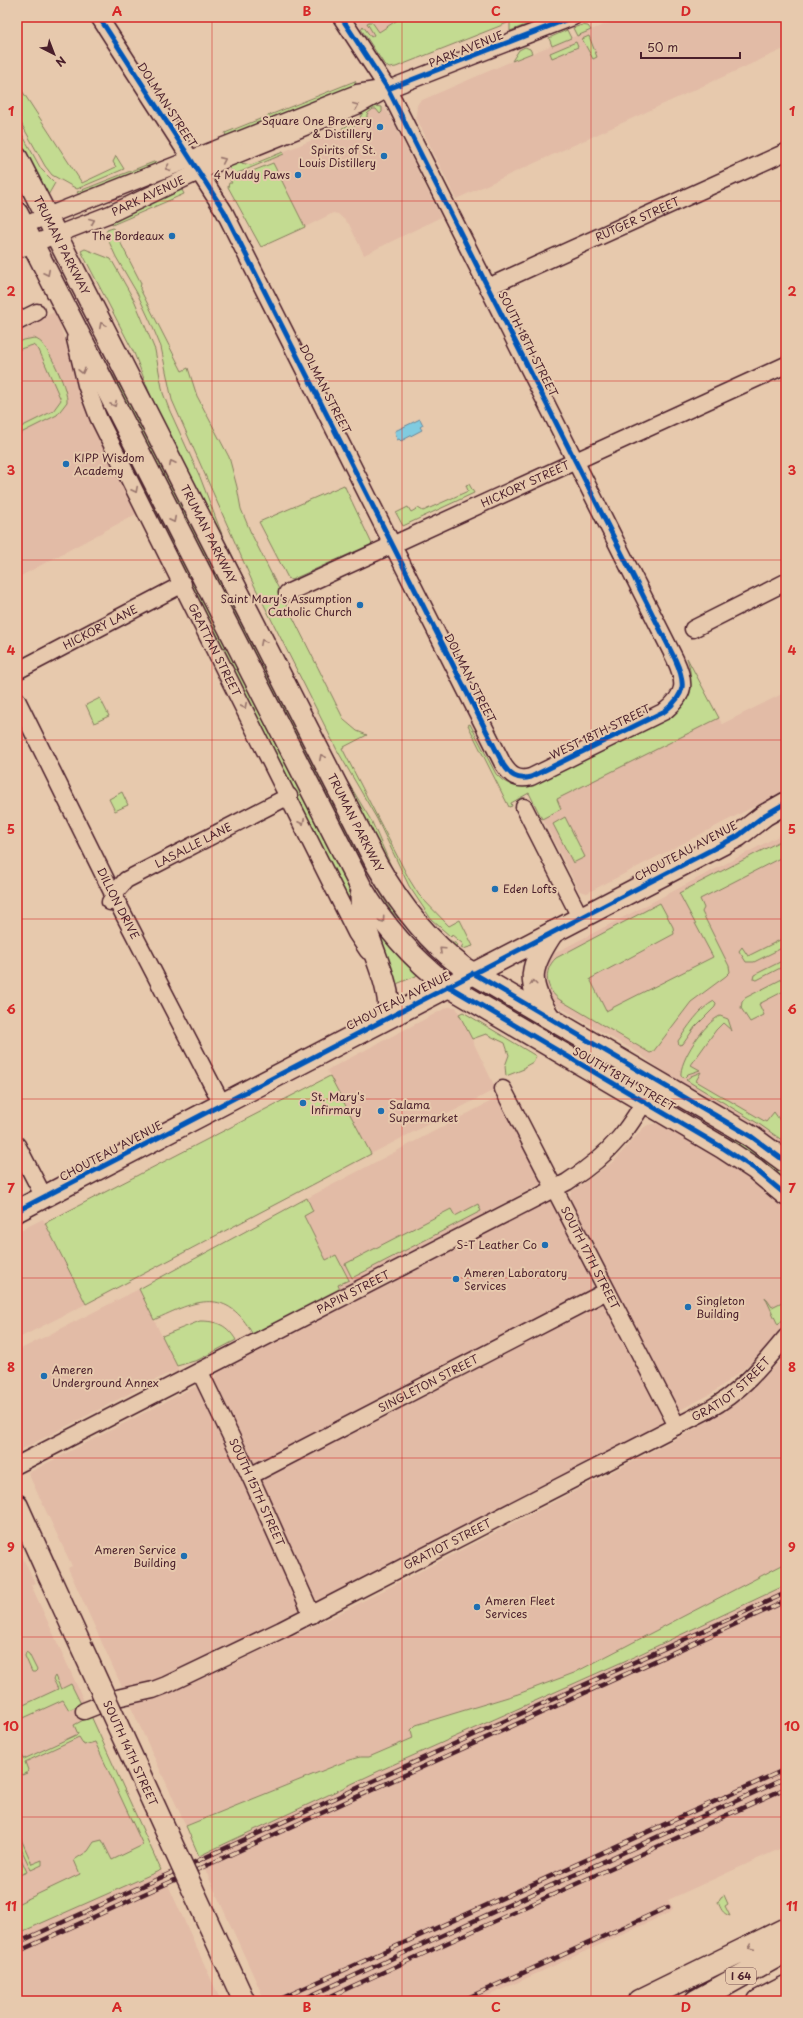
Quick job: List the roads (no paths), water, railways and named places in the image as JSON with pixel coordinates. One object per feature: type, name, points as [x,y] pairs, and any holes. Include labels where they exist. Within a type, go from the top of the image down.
[{"type":"highway","points":[[639,2001],[786,1929]]},
{"type":"highway","name":"I 64","points":[[696,2001],[786,1951]]},
{"type":"highway","name":"I 64","points":[[759,2001],[786,1987]]},
{"type":"main road","name":"TRUMAN PARKWAY","points":[[17,158],[377,865],[398,900],[417,924],[449,956],[473,973]]},
{"type":"main road","points":[[19,222],[25,247],[71,320],[361,887],[381,920],[401,944],[421,964],[448,986]]},
{"type":"main road","name":"CHOUTEAU AVENUE","points":[[17,1211],[389,1016],[738,836],[765,815],[786,803]]},
{"type":"main road","name":"CHOUTEAU AVENUE","points":[[738,836],[765,829],[786,819]]},
{"type":"main road","points":[[361,887],[363,912],[387,991],[389,1016]]},
{"type":"main road","points":[[549,1017],[534,990],[532,976],[536,959],[553,931]]},
{"type":"main road","name":"SOUTH 18TH STREET","points":[[473,973],[752,1137],[786,1162]]},
{"type":"main road","name":"SOUTH 18TH STREET","points":[[448,986],[755,1169],[786,1195]]},
{"type":"main road","name":"SOUTH 14TH STREET","points":[[17,1505],[244,2001]]},
{"type":"street","name":"DOLMAN STREET","points":[[99,17],[224,211],[503,764],[516,778]]},
{"type":"street","name":"SOUTH 18TH STREET","points":[[341,17],[388,89],[577,461],[675,659],[680,670],[683,688]]},
{"type":"street","name":"PARK AVENUE","points":[[19,222],[46,216],[195,165],[359,106],[388,89],[553,21],[573,17]]},
{"type":"street","name":"RUTGER STREET","points":[[488,287],[786,152]]},
{"type":"street","name":"PARK AVENUE","points":[[25,247],[110,214],[195,165]]},
{"type":"street","points":[[17,322],[37,312]]},
{"type":"street","name":"GRATTAN STREET","points":[[71,320],[86,385],[98,417],[356,932],[381,970]]},
{"type":"street","name":"HICKORY STREET","points":[[286,593],[786,366]]},
{"type":"street","points":[[694,629],[786,582]]},
{"type":"street","name":"HICKORY LANE","points":[[17,671],[183,584]]},
{"type":"street","name":"WEST 18TH STREET","points":[[516,778],[531,777],[665,711],[680,696],[683,688]]},
{"type":"street","name":"DILLON DRIVE","points":[[17,700],[111,901],[222,1104]]},
{"type":"street","name":"LASALLE LANE","points":[[111,901],[126,880],[289,796]]},
{"type":"street","points":[[524,807],[580,917]]},
{"type":"street","name":"PAPIN STREET","points":[[17,1465],[554,1189],[582,1172],[604,1155],[627,1129],[657,1080]]},
{"type":"street","name":"SOUTH 17TH STREET","points":[[503,1089],[677,1426]]},
{"type":"street","points":[[17,1145],[44,1197]]},
{"type":"street","name":"SINGLETON STREET","points":[[250,1476],[607,1291]]},
{"type":"street","name":"GRATIOT STREET","points":[[84,1711],[117,1698],[153,1690],[166,1685],[312,1614],[718,1405],[743,1386],[768,1360],[786,1337]]},
{"type":"street","name":"SOUTH 15TH STREET","points":[[200,1372],[250,1476],[312,1614]]},
{"type":"water","points":[[420,419],[423,425],[420,427],[422,430],[401,441],[399,439],[397,440],[395,431]]},
{"type":"railway","points":[[17,1943],[786,1593]]},
{"type":"railway","points":[[17,1952],[786,1601]]},
{"type":"railway","points":[[276,2001],[786,1769]]},
{"type":"railway","points":[[299,2001],[786,1778]]},
{"type":"railway","points":[[320,2001],[786,1788]]},
{"type":"railway","points":[[461,2001],[668,1907]]},
{"type":"place","name":"Square One Brewery & Distillery","points":[[380,127]]},
{"type":"place","name":"Spirits of St. Louis Distillery","points":[[384,156]]},
{"type":"place","name":"4 Muddy Paws","points":[[298,175]]},
{"type":"place","name":"The Bordeaux","points":[[172,236]]},
{"type":"place","name":"KIPP Wisdom Academy","points":[[66,464]]},
{"type":"place","name":"Saint Mary's Assumption Catholic Church","points":[[360,605]]},
{"type":"place","name":"Eden Lofts","points":[[495,889]]},
{"type":"place","name":"St. Mary's Infirmary","points":[[303,1103]]},
{"type":"place","name":"Salama Supermarket","points":[[381,1111]]},
{"type":"place","name":"S-T Leather Co","points":[[545,1245]]},
{"type":"place","name":"Ameren Laboratory Services","points":[[456,1279]]},
{"type":"place","name":"Singleton Building","points":[[688,1307]]},
{"type":"place","name":"Ameren Underground Annex","points":[[44,1376]]},
{"type":"place","name":"Ameren Service Building","points":[[184,1556]]},
{"type":"place","name":"Ameren Fleet Services","points":[[477,1607]]}]
